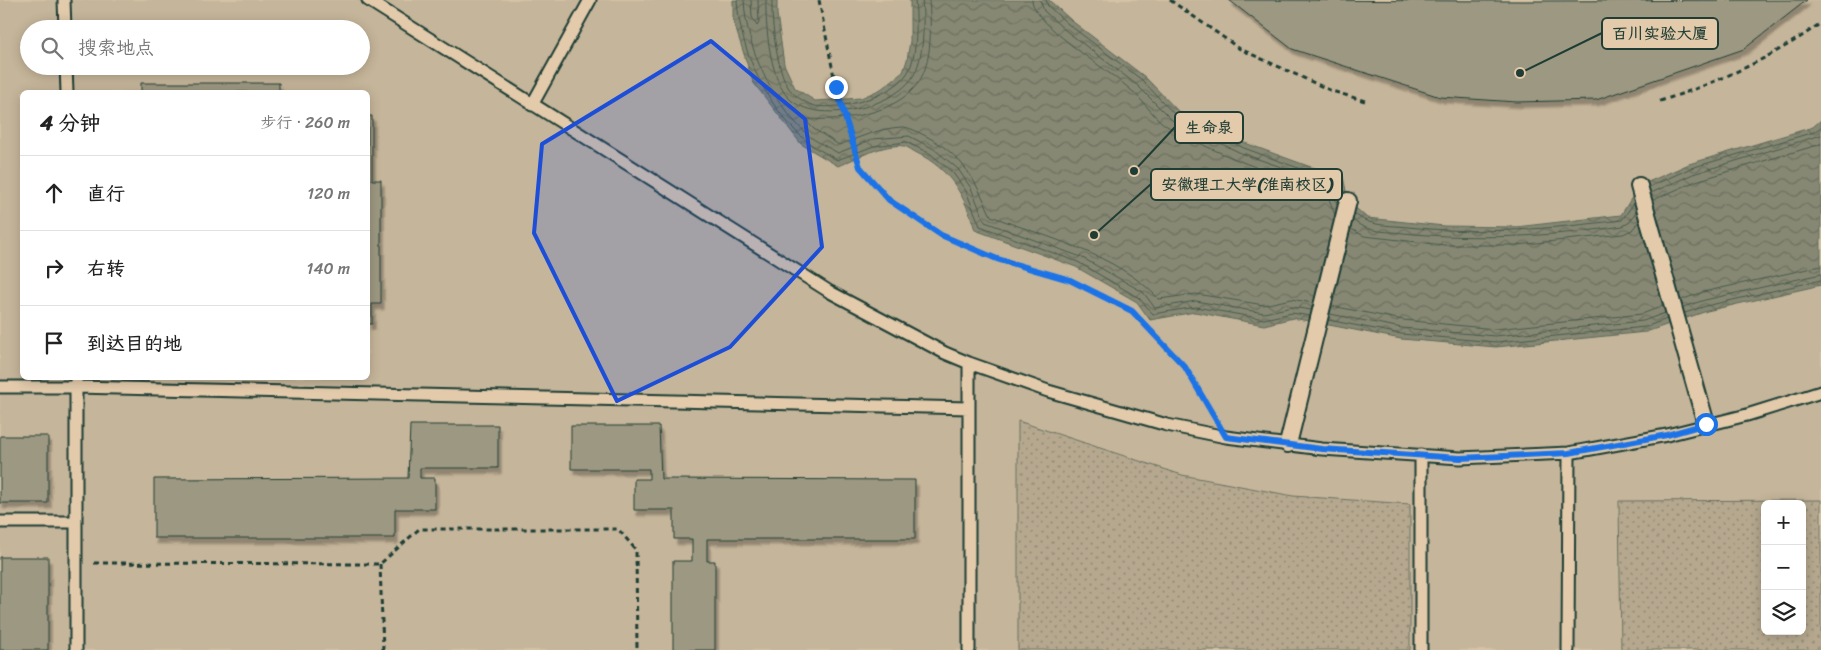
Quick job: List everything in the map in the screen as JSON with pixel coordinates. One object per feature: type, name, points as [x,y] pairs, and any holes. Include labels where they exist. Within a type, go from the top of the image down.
[{"type":"street","points":[[1639,186],[1706,424]]},
{"type":"street","points":[[1288,444],[1348,201]]},
{"type":"lane","points":[[64,0],[65,20]]},
{"type":"lane","points":[[368,0],[830,292],[945,353],[969,363],[1048,391],[1167,425],[1226,437],[1322,449],[1460,458],[1569,453],[1667,435],[1747,415],[1821,392]]},
{"type":"lane","points":[[532,105],[590,0]]},
{"type":"lane","points":[[66,75],[67,90]]},
{"type":"lane","points":[[969,363],[969,650]]},
{"type":"lane","points":[[0,387],[76,382],[968,408]]},
{"type":"lane","points":[[76,382],[76,650]]},
{"type":"lane","points":[[1568,650],[1569,453]]},
{"type":"lane","points":[[1421,455],[1421,650]]},
{"type":"lane","points":[[0,522],[76,522]]},
{"type":"path","points":[[819,0],[836,87],[860,167],[889,200],[941,235],[997,259],[1070,280],[1132,311],[1185,367],[1226,437]]},
{"type":"path","points":[[1170,0],[1240,49],[1332,91],[1365,101]]},
{"type":"path","points":[[1660,102],[1698,90],[1787,47],[1821,23]]},
{"type":"path","points":[[76,563],[380,564],[419,530],[618,530],[636,550],[637,650]]},
{"type":"path","points":[[380,564],[383,650]]},
{"type":"highlighted area","points":[[711,41],[805,119],[822,247],[730,347],[617,401],[534,233],[542,144]]},
{"type":"shaded area","points":[[0,0],[1821,0],[1821,650],[0,650]]},
{"type":"shaded area","points":[[1018,421],[1182,475],[1293,496],[1410,504],[1410,650],[1018,650]]},
{"type":"shaded area","points":[[1761,500],[1761,635],[1806,635],[1806,500],[1821,500],[1821,650],[1621,650],[1619,501]]},
{"type":"water","points":[[733,0],[777,0],[777,14],[784,64],[795,88],[815,101],[861,98],[881,89],[903,72],[910,41],[910,0],[1049,0],[1072,21],[1145,77],[1179,112],[1245,143],[1308,166],[1343,176],[1348,201],[1367,218],[1444,226],[1516,227],[1621,215],[1639,186],[1689,164],[1813,127],[1821,120],[1821,285],[1707,311],[1646,332],[1496,347],[1401,339],[1293,318],[1264,325],[1195,312],[1150,320],[1137,302],[1076,267],[975,230],[961,195],[947,175],[929,160],[907,147],[896,146],[879,149],[838,166],[801,144],[753,82],[733,20]]},
{"type":"building","points":[[1229,0],[1807,0],[1744,49],[1596,100],[1517,102],[1440,97],[1292,49]]},
{"type":"building","points":[[141,83],[279,83],[279,90],[141,90]]},
{"type":"building","points":[[370,116],[372,116],[372,180],[381,180],[381,304],[372,304],[372,324],[370,324]]},
{"type":"building","points":[[410,425],[498,425],[498,468],[420,468],[420,478],[435,478],[435,509],[395,509],[395,538],[154,538],[154,479],[408,478]]},
{"type":"building","points":[[571,426],[659,426],[661,479],[915,480],[915,539],[707,539],[707,561],[715,561],[715,650],[673,650],[673,561],[692,561],[692,539],[674,539],[674,510],[634,510],[634,479],[649,479],[649,469],[571,469]]},
{"type":"building","points":[[0,436],[48,436],[48,503],[0,503]]},
{"type":"building","points":[[0,557],[48,557],[48,650],[0,650]]},
{"type":"place","name":"百川实验大厦","points":[[1520,73]]},
{"type":"place","name":"生命泉","points":[[1134,171]]},
{"type":"place","name":"安徽理工大学(淮南校区)","points":[[1094,235]]},
{"type":"route","points":[[836,87],[860,167],[889,200],[941,235],[997,259],[1070,280],[1132,311],[1185,367],[1226,437],[1322,449],[1460,458],[1569,453],[1667,435],[1706,424]]}]
